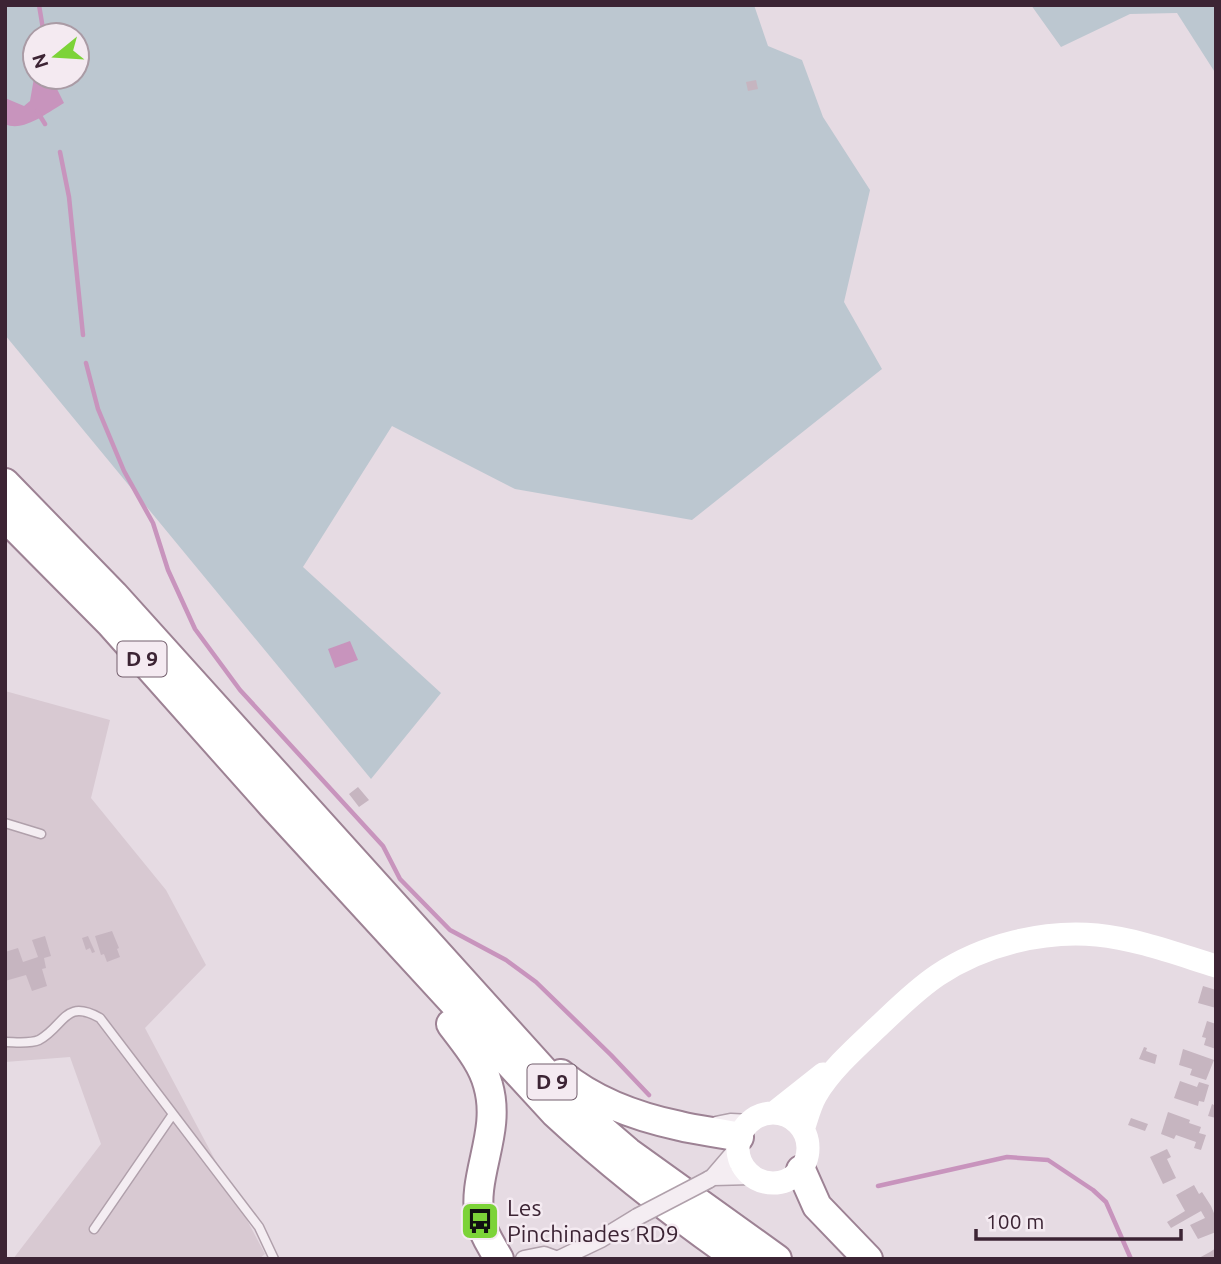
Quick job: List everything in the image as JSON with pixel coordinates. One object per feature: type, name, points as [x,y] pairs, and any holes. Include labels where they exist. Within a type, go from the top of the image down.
[{"type":"highway","name":"D 9","points":[[5,483],[114,595],[579,1110],[628,1152],[776,1259]]},
{"type":"highway","name":"D 9","points":[[5,517],[111,624],[272,805],[555,1113],[603,1156],[738,1259]]},
{"type":"highway","points":[[272,805],[425,988],[483,1071],[492,1105],[492,1121],[479,1193],[479,1210],[483,1230],[499,1259]]},
{"type":"highway","points":[[361,870],[556,1069],[576,1086],[622,1109],[681,1127],[759,1118]]},
{"type":"highway","points":[[801,1170],[817,1206],[868,1259]]},
{"type":"street","points":[[803,1130],[816,1094],[848,1056],[905,1001],[937,976],[970,958],[1007,944],[1039,937],[1097,935],[1216,966]]},
{"type":"street","points":[[710,1179],[759,1118],[848,1056]]},
{"type":"street","points":[[524,1259],[544,1255],[557,1259],[601,1239],[710,1179],[751,1176],[772,1184],[793,1177],[801,1170],[808,1150],[803,1130],[796,1121],[759,1118]]},
{"type":"street","points":[[751,1176],[739,1159],[759,1118]]},
{"type":"street","points":[[586,1259],[601,1239]]},
{"type":"lane","points":[[5,822],[41,834]]},
{"type":"lane","points":[[5,1042],[35,1042],[67,1013],[88,1011],[100,1018],[259,1227],[274,1259]]},
{"type":"lane","points":[[94,1229],[173,1114]]},
{"type":"shaded area","points":[[5,5],[754,5],[768,46],[802,60],[823,117],[870,190],[844,302],[882,369],[692,520],[515,489],[392,426],[303,567],[441,693],[371,779],[5,335]]},
{"type":"shaded area","points":[[1031,5],[1216,5],[1216,74],[1177,13],[1130,14],[1061,47]]},
{"type":"shaded area","points":[[32,91],[58,91],[64,103],[27,124],[5,124],[5,98],[24,106],[30,101]]},
{"type":"shaded area","points":[[350,641],[358,660],[335,668],[328,649]]},
{"type":"shaded area","points":[[5,691],[110,720],[91,798],[166,890],[206,965],[145,1028],[265,1254],[259,1259],[13,1259],[101,1144],[70,1057],[5,1062]]},
{"type":"building","points":[[756,80],[758,89],[748,91],[746,82]]},
{"type":"building","points":[[358,787],[369,800],[359,807],[349,794]]},
{"type":"building","points":[[112,931],[120,957],[107,962],[104,954],[101,955],[95,936]]},
{"type":"building","points":[[45,936],[51,956],[44,958],[46,968],[42,969],[47,986],[32,991],[26,975],[5,981],[5,952],[18,948],[23,962],[38,957],[32,940]]},
{"type":"building","points":[[88,936],[95,952],[92,953],[90,948],[86,950],[82,938]]},
{"type":"building","points":[[1203,986],[1216,990],[1216,1008],[1198,1003]]},
{"type":"building","points":[[1207,1021],[1216,1024],[1216,1049],[1204,1045],[1206,1038],[1202,1037]]},
{"type":"building","points":[[1144,1047],[1147,1048],[1146,1051],[1157,1055],[1155,1064],[1139,1059]]},
{"type":"building","points":[[1183,1049],[1214,1060],[1206,1080],[1190,1075],[1192,1069],[1179,1065]]},
{"type":"building","points":[[1180,1081],[1197,1087],[1199,1082],[1209,1085],[1204,1102],[1199,1101],[1198,1106],[1174,1098]]},
{"type":"building","points":[[1212,1104],[1216,1106],[1216,1118],[1208,1116]]},
{"type":"building","points":[[1168,1112],[1201,1127],[1199,1133],[1206,1135],[1201,1150],[1194,1148],[1196,1142],[1176,1135],[1174,1139],[1161,1134]]},
{"type":"building","points":[[1131,1118],[1148,1124],[1145,1131],[1128,1125]]},
{"type":"building","points":[[1167,1149],[1171,1157],[1167,1159],[1176,1178],[1163,1184],[1150,1157]]},
{"type":"building","points":[[1194,1185],[1199,1194],[1202,1192],[1216,1218],[1216,1232],[1198,1239],[1190,1225],[1205,1218],[1201,1211],[1171,1228],[1167,1222],[1185,1211],[1176,1195]]},
{"type":"building","points":[[1216,1248],[1216,1259],[1197,1259],[1210,1252]]},
{"type":"waterway","points":[[39,5],[42,21]]},
{"type":"waterway","points":[[37,111],[45,124]]},
{"type":"waterway","points":[[60,152],[69,197],[83,335]]},
{"type":"waterway","points":[[86,363],[98,409],[124,471],[153,523],[168,570],[195,629],[240,690],[383,846],[400,879],[450,930],[506,960],[536,982],[649,1095]]},
{"type":"waterway","points":[[878,1186],[1007,1157],[1048,1160],[1106,1202],[1131,1259]]},
{"type":"place","name":"Les Pinchinades RD9","points":[[480,1221]]}]
